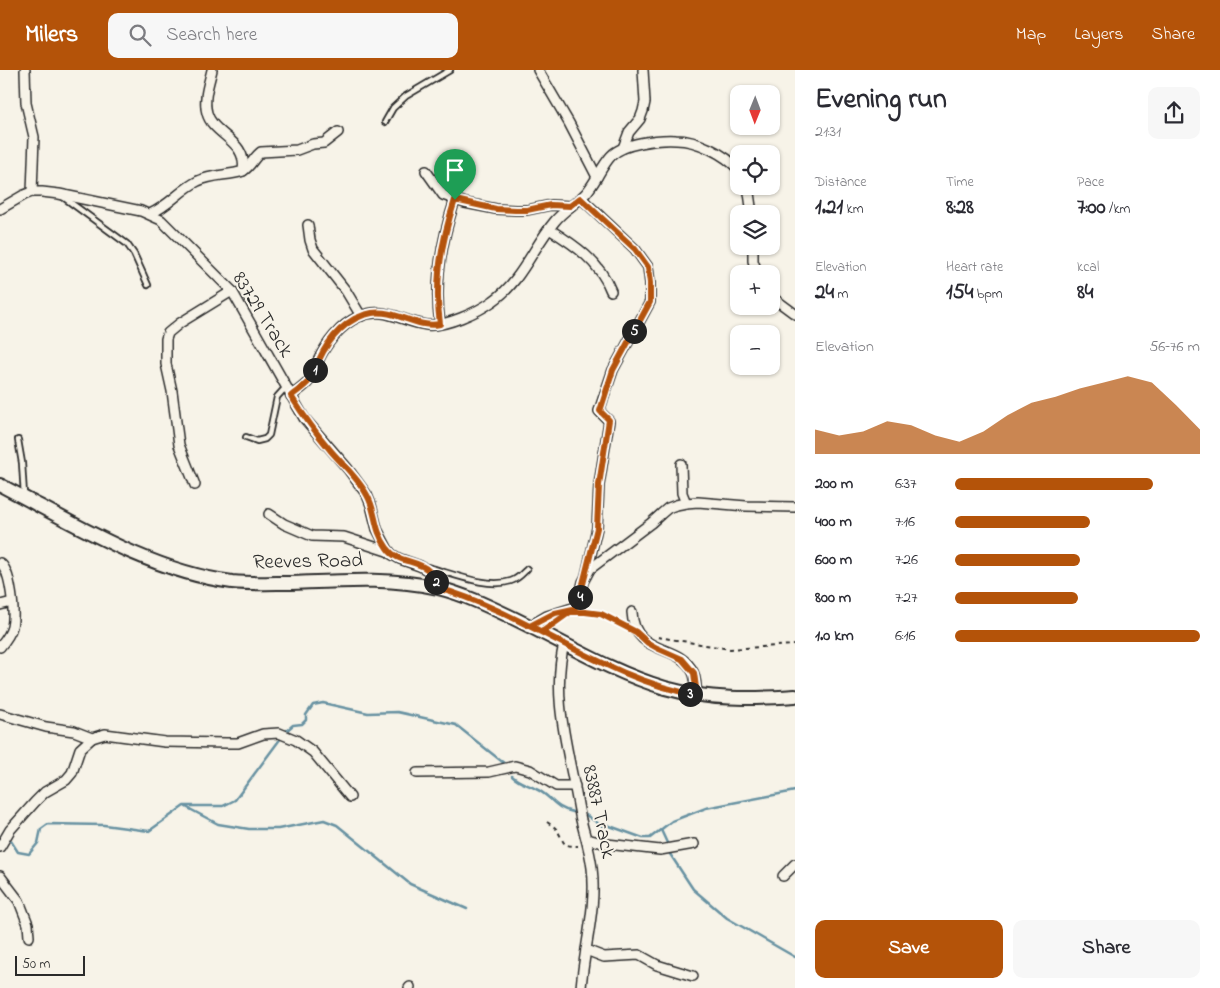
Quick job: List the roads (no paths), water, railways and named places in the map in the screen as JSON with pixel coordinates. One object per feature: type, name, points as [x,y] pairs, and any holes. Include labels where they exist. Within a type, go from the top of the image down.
[{"type":"street","points":[[0,209],[32,192],[34,138],[26,102],[25,70]]},
{"type":"street","points":[[212,70],[206,100],[207,113],[214,126],[228,136],[242,155],[243,171]]},
{"type":"street","points":[[538,70],[569,123],[597,177]]},
{"type":"street","points":[[623,148],[629,132],[643,111],[645,102],[643,70]]},
{"type":"street","points":[[150,214],[168,204],[197,182],[218,175],[243,171],[250,166],[261,152],[297,150],[313,144],[324,143],[338,132]]},
{"type":"street","points":[[291,396],[310,380],[324,350],[343,326],[361,316],[376,312],[430,326],[464,316],[484,307],[504,292],[521,272],[555,220],[580,198],[612,155],[623,148],[655,141],[688,141],[723,157],[730,163]]},
{"type":"street","points":[[426,171],[443,195],[455,200],[496,209],[515,210],[527,210],[551,205],[570,206]]},
{"type":"street","name":"83729 Track","points":[[32,192],[58,194],[150,214],[161,220],[232,291],[310,426],[367,494],[376,529],[390,552]]},
{"type":"street","points":[[580,198],[625,238],[646,262],[650,274],[651,295],[647,308],[613,370],[600,411],[609,420],[599,485],[597,528],[586,576]]},
{"type":"street","points":[[440,324],[438,309],[443,240],[455,200]]},
{"type":"street","points":[[308,224],[313,249],[346,291],[361,316]]},
{"type":"street","points":[[549,229],[583,252],[602,272],[611,291]]},
{"type":"street","points":[[195,485],[179,445],[172,391],[166,364],[166,339],[168,333],[180,323],[232,291]]},
{"type":"street","points":[[780,303],[795,314]]},
{"type":"street","points":[[681,464],[682,493],[686,503]]},
{"type":"street","name":"Reeves Road","points":[[0,485],[128,550],[161,564],[192,574],[234,582],[268,583],[365,580],[403,582],[438,588],[488,606],[641,680],[665,688],[719,698],[795,696]]},
{"type":"street","points":[[530,626],[547,616],[570,611],[576,607],[583,582],[590,569],[668,508],[686,503],[795,508]]},
{"type":"street","points":[[269,514],[293,528],[312,536],[344,537],[390,552],[400,559],[429,571],[438,588]]},
{"type":"street","points":[[0,563],[7,572],[13,619],[12,629],[0,647]]},
{"type":"street","points":[[0,605],[12,602]]},
{"type":"street","points":[[632,612],[636,632],[648,643],[682,659],[690,666],[694,673],[697,695]]},
{"type":"street","name":"83887 Track","points":[[564,644],[559,670],[559,696],[565,741],[580,819],[588,843],[593,885],[581,988]]},
{"type":"street","points":[[0,714],[46,727],[74,731],[92,738]]},
{"type":"street","points":[[0,847],[10,830],[35,802],[45,792],[66,780],[72,773],[80,749],[92,738],[105,734],[165,742],[227,744],[248,740],[263,734],[279,733],[296,740],[313,752],[350,797]]},
{"type":"street","points":[[417,773],[489,772],[515,766],[530,770],[556,786],[575,786]]},
{"type":"street","points":[[588,843],[660,850],[694,844]]},
{"type":"street","points":[[783,876],[795,864]]},
{"type":"street","points":[[0,876],[19,901],[28,924],[29,937]]},
{"type":"street","points":[[586,950],[604,957],[639,955],[657,965],[693,976]]},
{"type":"lane","points":[[385,122],[393,108],[406,96],[450,70]]},
{"type":"lane","points":[[58,194],[126,244],[134,254],[148,285]]},
{"type":"lane","points":[[246,437],[257,442],[269,435],[278,397],[286,387]]},
{"type":"lane","points":[[18,440],[23,470],[24,498]]},
{"type":"lane","points":[[420,566],[477,581],[492,583],[512,581],[527,569]]},
{"type":"waterway","points":[[285,732],[293,725],[302,724],[313,705],[323,703],[368,713],[397,712],[456,725],[505,764]]},
{"type":"waterway","points":[[9,838],[18,852],[29,854],[38,843],[41,829],[48,824],[104,825],[149,831],[184,806],[223,806],[235,800],[281,738]]},
{"type":"waterway","points":[[512,776],[546,795],[561,808],[573,812]]},
{"type":"waterway","points":[[586,815],[602,826],[607,825],[643,838],[650,838],[672,821],[706,808],[795,791]]},
{"type":"waterway","points":[[186,807],[218,824],[249,829],[278,829],[324,820],[337,825],[410,884],[467,909]]},
{"type":"waterway","points":[[661,830],[667,843]]},
{"type":"waterway","points":[[670,854],[693,889],[727,918],[795,957]]}]
